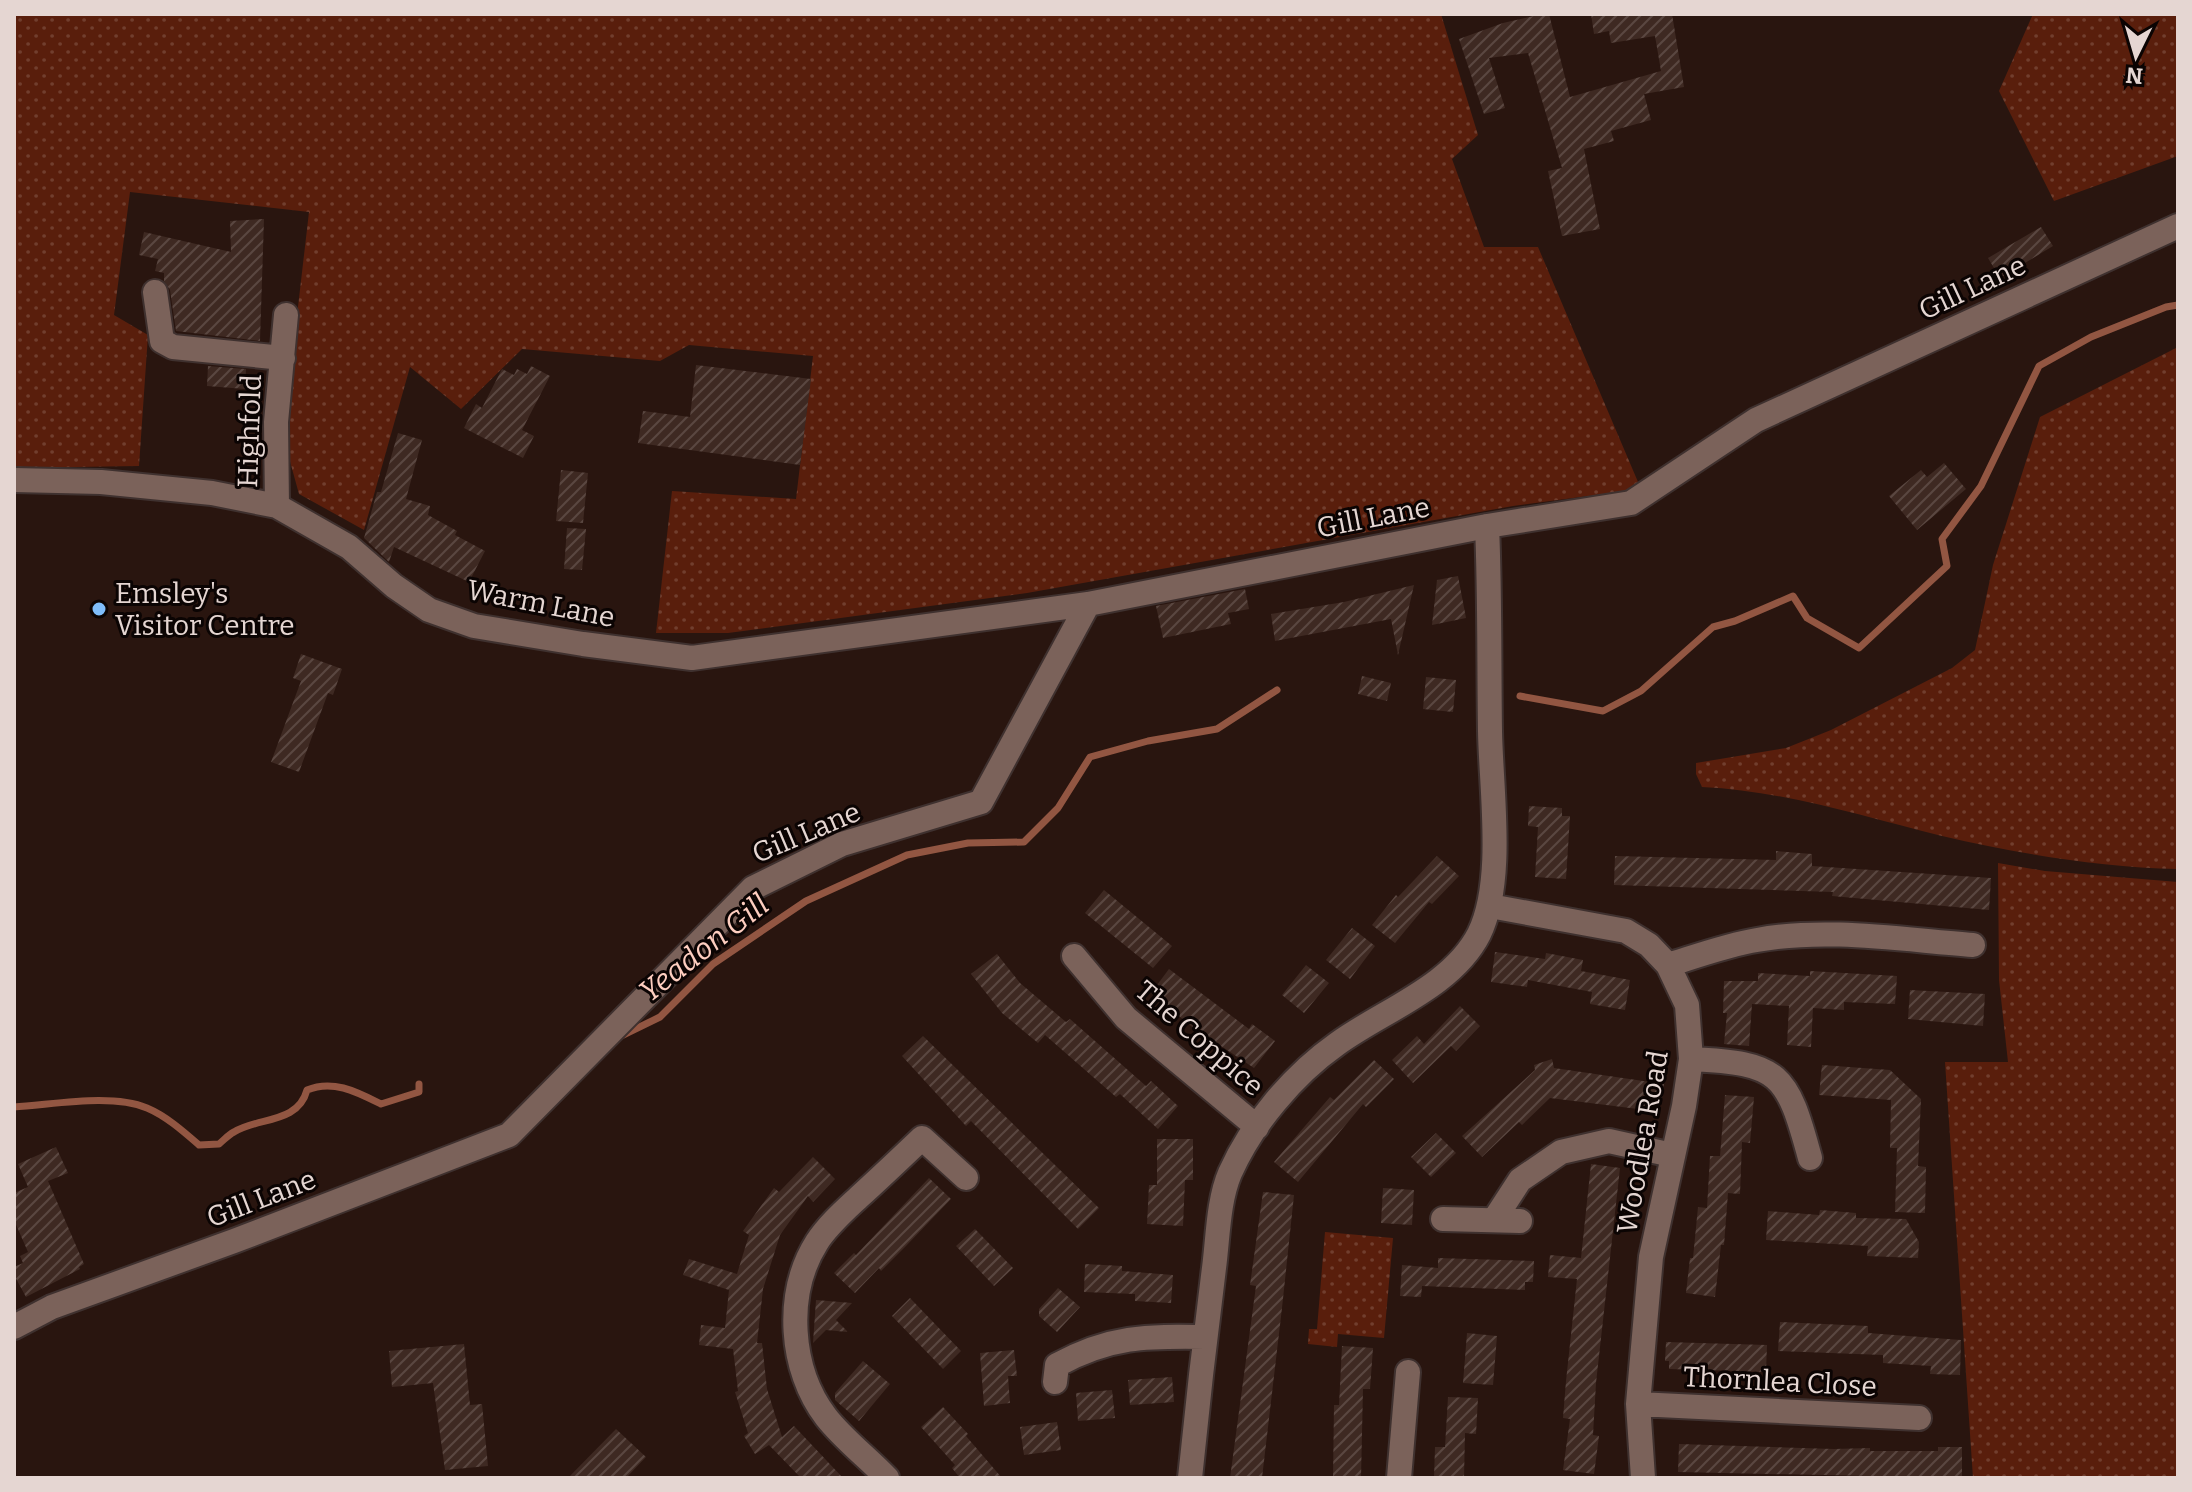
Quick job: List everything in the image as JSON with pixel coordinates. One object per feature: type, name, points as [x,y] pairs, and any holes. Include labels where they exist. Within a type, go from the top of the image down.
[{"type":"street","name":"Gill Lane","points":[[14,1327],[52,1307],[509,1135],[753,888],[842,844],[981,802],[1088,604],[1487,526],[1631,503],[1756,420],[2178,226]]},
{"type":"street","name":"Highfold","points":[[155,292],[162,341],[173,347],[283,358]]},
{"type":"street","name":"Highfold","points":[[277,506],[276,422],[286,315]]},
{"type":"street","name":"Warm Lane","points":[[14,480],[101,482],[198,491],[277,506],[349,547],[394,586],[429,610],[474,626],[692,658],[1088,604]]},
{"type":"street","points":[[1190,1478],[1205,1337],[1229,1175],[1257,1127],[1305,1070],[1338,1043],[1421,993],[1460,959],[1478,936],[1490,906],[1494,835],[1487,526]]},
{"type":"street","name":"Woodlea Road","points":[[1490,906],[1626,931],[1649,945],[1668,965],[1687,1005],[1691,1059],[1684,1106],[1651,1257],[1638,1404],[1643,1478]]},
{"type":"street","points":[[1668,965],[1754,940],[1777,937],[1856,936],[1973,945]]},
{"type":"street","name":"The Coppice","points":[[1074,956],[1126,1018],[1257,1127]]},
{"type":"street","points":[[1691,1059],[1741,1062],[1758,1066],[1774,1076],[1789,1094],[1798,1114],[1810,1158]]},
{"type":"street","points":[[887,1478],[827,1419],[811,1394],[800,1366],[796,1333],[798,1297],[816,1243],[922,1138],[966,1178]]},
{"type":"street","points":[[1494,1220],[1520,1180],[1561,1152],[1609,1141],[1672,1155]]},
{"type":"street","points":[[1443,1219],[1520,1221]]},
{"type":"street","points":[[1050,1367],[1085,1350],[1119,1339],[1205,1337]]},
{"type":"street","points":[[1399,1478],[1408,1372]]},
{"type":"street","name":"Thornlea Close","points":[[1638,1404],[1919,1418]]},
{"type":"shaded area","points":[[14,14],[1441,14],[1478,135],[1452,159],[1484,247],[1538,247],[1641,489],[1513,506],[1027,593],[728,633],[656,633],[672,491],[796,499],[813,356],[689,345],[660,361],[522,349],[461,409],[410,367],[364,530],[299,494],[283,436],[309,212],[130,192],[114,315],[148,335],[139,466],[14,468]]},
{"type":"shaded area","points":[[2033,14],[2178,14],[2178,156],[2054,201],[1999,91]]},
{"type":"shaded area","points":[[2178,347],[2178,869],[2118,866],[2030,854],[1793,799],[1702,787],[1696,774],[1696,763],[1786,748],[1831,730],[1952,668],[1975,650],[1993,565],[2040,417]]},
{"type":"shaded area","points":[[1998,863],[2045,871],[2178,882],[2178,1478],[1973,1478],[1945,1062],[2008,1062],[1999,980]]},
{"type":"shaded area","points":[[1325,1232],[1393,1238],[1384,1338],[1338,1334],[1337,1347],[1308,1344],[1309,1329],[1317,1329]]},
{"type":"building","points":[[1549,14],[1570,97],[1661,71],[1655,36],[1611,43],[1609,31],[1594,34],[1591,14],[1672,14],[1684,87],[1644,94],[1651,120],[1611,131],[1614,141],[1584,149],[1600,229],[1562,236],[1548,171],[1562,168],[1528,53],[1489,58],[1505,108],[1484,114],[1459,39],[1503,23]]},
{"type":"building","points":[[264,219],[260,341],[176,331],[170,290],[164,281],[164,273],[155,271],[158,259],[139,255],[144,232],[231,252],[230,221]]},
{"type":"building","points":[[2041,227],[2053,246],[2000,278],[1988,258]]},
{"type":"building","points":[[696,365],[811,379],[800,465],[638,443],[643,411],[690,417]]},
{"type":"building","points":[[208,366],[246,369],[245,389],[207,386]]},
{"type":"building","points":[[531,366],[550,376],[522,430],[534,436],[523,458],[464,428],[476,404],[482,408],[502,369],[514,375],[517,369],[527,374]]},
{"type":"building","points":[[398,433],[422,440],[406,499],[430,506],[428,515],[457,531],[455,535],[485,551],[469,582],[394,547],[389,562],[364,538]]},
{"type":"building","points":[[1944,463],[1966,489],[1917,530],[1889,496],[1921,470],[1927,477]]},
{"type":"building","points":[[561,470],[588,473],[583,523],[556,521]]},
{"type":"building","points":[[567,528],[586,529],[582,570],[564,569]]},
{"type":"building","points":[[1458,576],[1466,618],[1432,625],[1437,580]]},
{"type":"building","points":[[1414,585],[1398,655],[1391,619],[1275,641],[1271,614],[1344,602]]},
{"type":"building","points":[[1245,589],[1249,609],[1228,613],[1231,624],[1163,638],[1156,606]]},
{"type":"building","points":[[301,654],[342,669],[333,695],[328,693],[299,772],[271,762],[301,681],[293,678]]},
{"type":"building","points":[[1362,676],[1391,683],[1387,701],[1358,694]]},
{"type":"building","points":[[1426,677],[1456,680],[1453,712],[1423,709]]},
{"type":"building","points":[[1529,806],[1562,808],[1562,816],[1570,816],[1566,879],[1535,877],[1538,827],[1528,826]]},
{"type":"building","points":[[1776,851],[1812,854],[1812,866],[1991,878],[1989,910],[1832,896],[1833,892],[1614,885],[1615,856],[1776,860]]},
{"type":"building","points":[[1437,856],[1459,876],[1432,904],[1429,902],[1395,943],[1372,925],[1396,895],[1398,897]]},
{"type":"building","points":[[1104,890],[1172,946],[1153,968],[1085,913]]},
{"type":"building","points":[[1352,928],[1375,946],[1350,979],[1326,960]]},
{"type":"building","points":[[1495,952],[1545,959],[1546,953],[1583,960],[1581,971],[1630,980],[1625,1010],[1590,1004],[1592,992],[1528,980],[1527,987],[1491,982]]},
{"type":"building","points":[[997,954],[1020,983],[1066,1022],[1070,1019],[1146,1086],[1151,1081],[1178,1106],[1158,1129],[1120,1094],[1116,1097],[1045,1035],[1038,1043],[1002,1013],[971,974]]},
{"type":"building","points":[[1306,965],[1329,983],[1304,1013],[1282,995]]},
{"type":"building","points":[[1169,969],[1249,1029],[1252,1024],[1275,1041],[1254,1068],[1191,1026],[1151,993]]},
{"type":"building","points":[[1810,971],[1897,976],[1895,1004],[1844,1002],[1844,1010],[1813,1008],[1811,1047],[1787,1045],[1789,1006],[1752,1004],[1749,1046],[1724,1044],[1727,1013],[1723,1013],[1724,981],[1758,981],[1758,973],[1810,976]]},
{"type":"building","points":[[1910,990],[1985,994],[1983,1026],[1908,1019]]},
{"type":"building","points":[[1460,1006],[1480,1026],[1456,1051],[1451,1046],[1413,1083],[1392,1060],[1417,1036],[1424,1044]]},
{"type":"building","points":[[923,1036],[1099,1208],[1078,1229],[971,1121],[966,1126],[902,1056]]},
{"type":"building","points":[[1552,1059],[1554,1068],[1664,1084],[1661,1104],[1647,1102],[1646,1110],[1550,1098],[1482,1157],[1462,1136],[1535,1070],[1534,1065]]},
{"type":"building","points":[[1374,1060],[1394,1079],[1366,1107],[1363,1104],[1298,1182],[1274,1162],[1330,1097],[1334,1100]]},
{"type":"building","points":[[1822,1065],[1890,1070],[1921,1099],[1918,1166],[1926,1167],[1925,1213],[1895,1212],[1897,1148],[1890,1148],[1891,1100],[1819,1095]]},
{"type":"building","points":[[1725,1095],[1754,1097],[1750,1143],[1742,1142],[1740,1194],[1728,1193],[1724,1245],[1721,1245],[1715,1297],[1686,1293],[1698,1207],[1707,1208],[1710,1156],[1720,1156]]},
{"type":"building","points":[[1436,1133],[1456,1153],[1431,1177],[1411,1157]]},
{"type":"building","points":[[1157,1139],[1193,1139],[1193,1180],[1185,1180],[1183,1226],[1147,1224],[1149,1185],[1157,1185]]},
{"type":"building","points":[[56,1147],[68,1173],[48,1181],[84,1264],[26,1297],[14,1275],[14,1267],[23,1263],[20,1256],[28,1252],[14,1220],[14,1193],[28,1187],[18,1164]]},
{"type":"building","points":[[813,1157],[835,1179],[813,1202],[808,1196],[780,1235],[763,1289],[757,1343],[762,1343],[767,1389],[782,1437],[794,1426],[843,1478],[801,1478],[769,1445],[755,1454],[744,1436],[748,1433],[735,1392],[738,1391],[733,1349],[699,1345],[701,1325],[725,1328],[729,1290],[683,1275],[689,1259],[737,1274],[749,1235],[743,1231],[774,1188],[779,1192]]},
{"type":"building","points":[[1591,1164],[1620,1168],[1596,1383],[1593,1435],[1599,1436],[1594,1474],[1563,1470],[1570,1419],[1563,1418],[1577,1279],[1548,1277],[1550,1255],[1581,1258]]},
{"type":"building","points":[[929,1178],[951,1199],[881,1271],[879,1268],[855,1293],[834,1273],[854,1253],[856,1255]]},
{"type":"building","points":[[1383,1188],[1414,1190],[1412,1225],[1381,1223]]},
{"type":"building","points":[[1263,1192],[1294,1195],[1282,1308],[1262,1478],[1230,1478],[1256,1286],[1250,1285]]},
{"type":"building","points":[[1820,1210],[1856,1213],[1856,1218],[1906,1219],[1919,1242],[1918,1258],[1867,1256],[1868,1246],[1766,1240],[1768,1211],[1819,1215]]},
{"type":"building","points":[[975,1229],[1013,1268],[994,1286],[956,1246]]},
{"type":"building","points":[[1438,1258],[1534,1261],[1533,1282],[1525,1282],[1525,1290],[1422,1286],[1421,1297],[1400,1296],[1402,1265],[1438,1268]]},
{"type":"building","points":[[1085,1264],[1122,1266],[1122,1271],[1173,1275],[1171,1303],[1135,1301],[1135,1294],[1084,1292]]},
{"type":"building","points":[[1058,1288],[1080,1307],[1057,1332],[1039,1316],[1039,1309]]},
{"type":"building","points":[[910,1298],[961,1351],[943,1369],[892,1316]]},
{"type":"building","points":[[816,1300],[852,1303],[836,1320],[848,1332],[826,1330],[813,1343]]},
{"type":"building","points":[[1780,1322],[1868,1326],[1868,1333],[1961,1340],[1960,1375],[1930,1374],[1931,1366],[1883,1363],[1883,1355],[1778,1351]]},
{"type":"building","points":[[1467,1333],[1497,1336],[1493,1385],[1463,1383]]},
{"type":"building","points":[[1666,1342],[1767,1345],[1766,1372],[1669,1369],[1669,1361],[1665,1361]]},
{"type":"building","points":[[464,1344],[470,1405],[482,1404],[488,1466],[445,1470],[433,1383],[392,1387],[389,1351]]},
{"type":"building","points":[[1342,1346],[1373,1348],[1370,1389],[1363,1389],[1361,1478],[1333,1478],[1334,1405],[1339,1405]]},
{"type":"building","points":[[1014,1350],[1017,1376],[1008,1376],[1010,1403],[984,1406],[980,1353]]},
{"type":"building","points":[[863,1361],[890,1384],[859,1421],[835,1400],[835,1393]]},
{"type":"building","points":[[1172,1377],[1174,1402],[1130,1405],[1128,1380]]},
{"type":"building","points":[[1112,1390],[1115,1418],[1078,1421],[1076,1393]]},
{"type":"building","points":[[1448,1397],[1478,1398],[1476,1434],[1465,1433],[1464,1478],[1434,1478],[1435,1447],[1445,1447]]},
{"type":"building","points":[[943,1407],[1002,1478],[960,1478],[952,1468],[955,1465],[921,1427]]},
{"type":"building","points":[[1057,1422],[1061,1450],[1024,1455],[1020,1427]]},
{"type":"building","points":[[616,1429],[646,1457],[626,1478],[568,1478]]},
{"type":"building","points":[[1679,1444],[1870,1448],[1870,1451],[1938,1451],[1938,1447],[1962,1447],[1962,1478],[1678,1472]]},
{"type":"waterway","name":"Yeadon Gill","points":[[1520,696],[1603,711],[1641,691],[1713,627],[1793,596],[1807,618],[1859,648],[1947,566],[1942,539],[1981,486],[2039,366],[2091,337],[2178,305]]},
{"type":"waterway","name":"Yeadon Gill","points":[[621,1036],[660,1017],[713,964],[806,901],[907,855],[968,843],[1024,842],[1058,808],[1090,757],[1148,741],[1217,729],[1277,690]]},
{"type":"waterway","name":"Yeadon Gill","points":[[14,1107],[99,1101],[133,1104],[161,1115],[199,1145],[219,1144],[244,1127],[295,1109],[307,1090],[336,1086],[381,1104],[419,1092],[419,1084]]},
{"type":"place","name":"Emsley's Visitor Centre","points":[[99,609]]}]
